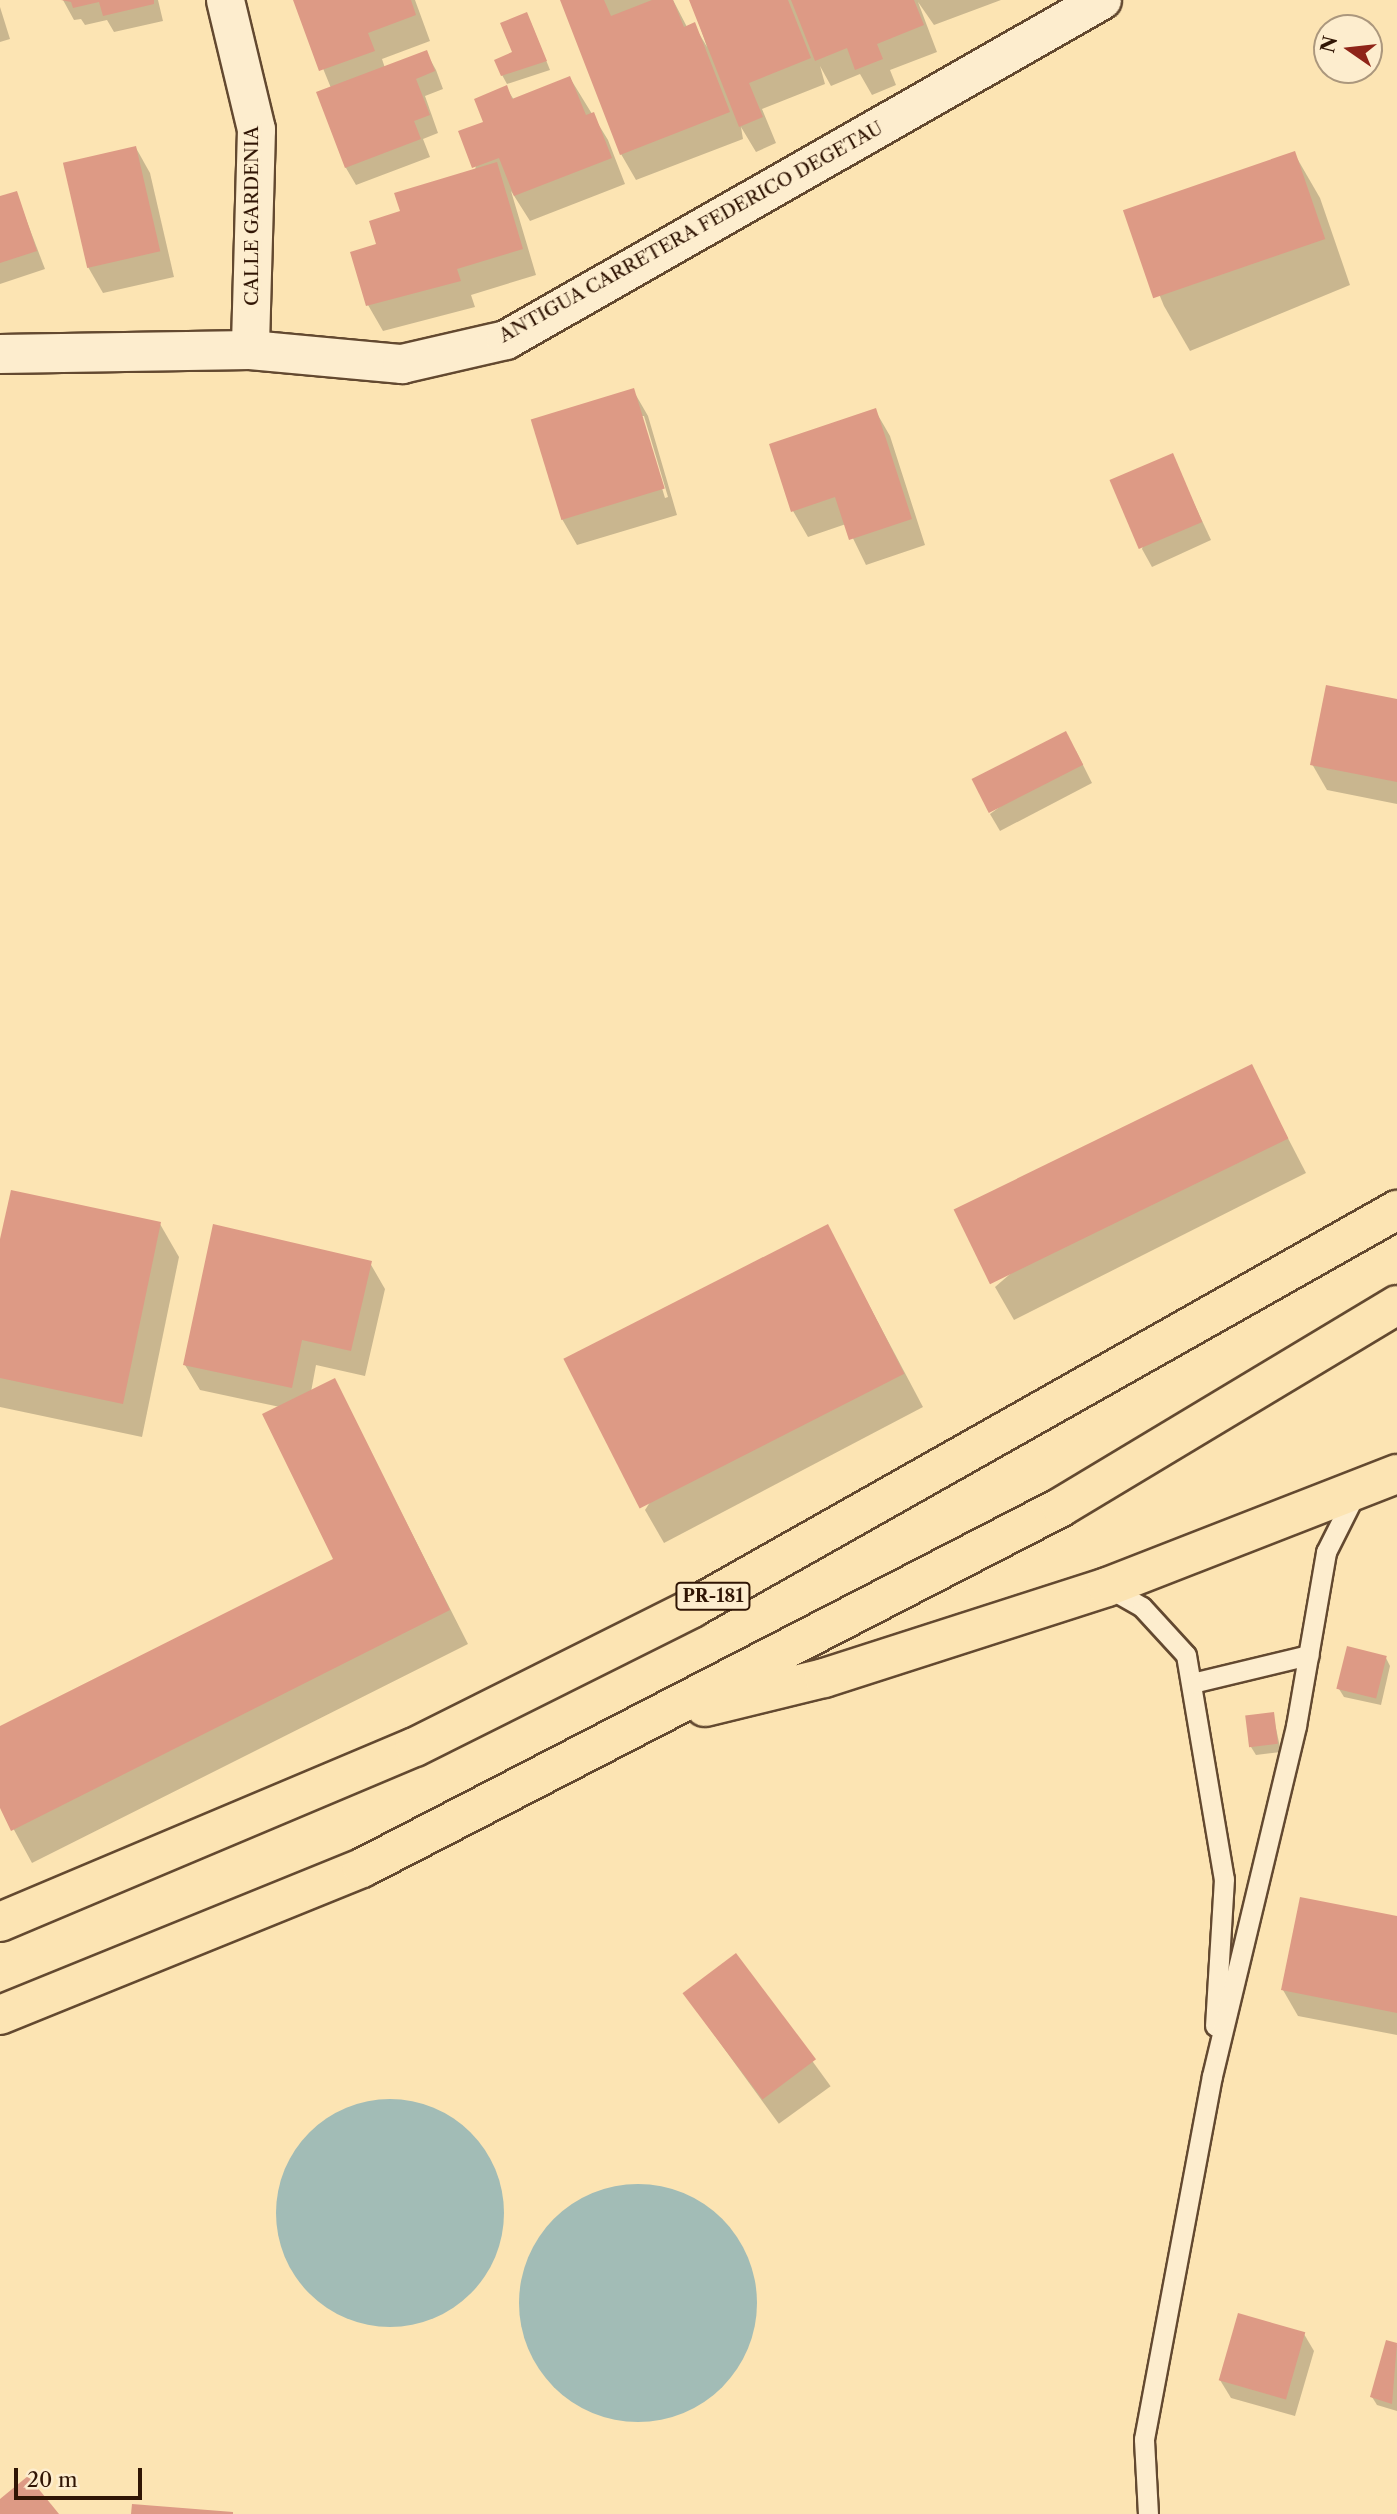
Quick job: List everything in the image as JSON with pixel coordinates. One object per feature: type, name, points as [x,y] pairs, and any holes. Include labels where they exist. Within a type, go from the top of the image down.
[{"type":"main road","name":"PR-181","points":[[0,1922],[415,1747],[692,1608],[1397,1210]]},
{"type":"main road","points":[[0,2015],[362,1868],[1061,1507],[1397,1305]]},
{"type":"main road","points":[[645,1722],[824,1678],[1107,1587],[1397,1474]]},
{"type":"street","name":"CALLE GARDENIA","points":[[225,0],[256,129],[250,350]]},
{"type":"street","name":"ANTIGUA CARRETERA FEDERICO DEGETAU","points":[[0,354],[250,350],[402,364],[506,340],[1102,0]]},
{"type":"lane","points":[[1148,2514],[1144,2439],[1212,2076],[1296,1726],[1326,1552],[1356,1491]]},
{"type":"lane","points":[[1107,1587],[1142,1607],[1186,1655],[1224,1879],[1212,2076]]},
{"type":"lane","points":[[1192,1683],[1309,1655]]},
{"type":"water","points":[[390,2099],[423,2104],[444,2113],[462,2125],[478,2141],[499,2180],[504,2213],[499,2246],[490,2267],[478,2285],[462,2301],[423,2322],[390,2327],[357,2322],[336,2313],[318,2301],[302,2285],[281,2246],[276,2213],[281,2180],[290,2159],[302,2141],[318,2125],[357,2104]]},
{"type":"water","points":[[638,2184],[661,2186],[683,2193],[704,2204],[722,2219],[737,2237],[748,2258],[755,2280],[755,2326],[748,2348],[737,2369],[722,2387],[704,2402],[683,2413],[661,2420],[638,2422],[615,2420],[593,2413],[572,2402],[554,2387],[539,2369],[528,2348],[521,2326],[519,2303],[521,2280],[528,2258],[539,2237],[554,2219],[572,2204],[593,2193],[615,2186]]},
{"type":"building","points":[[61,0],[154,0],[154,4],[103,16],[99,2],[73,8],[71,2]]},
{"type":"building","points":[[293,0],[411,0],[416,15],[368,33],[375,51],[319,71]]},
{"type":"building","points":[[560,0],[604,0],[611,16],[652,0],[673,0],[684,27],[695,22],[730,112],[620,155]]},
{"type":"building","points":[[689,0],[788,0],[811,58],[749,83],[763,117],[739,127]]},
{"type":"building","points":[[791,0],[914,0],[924,25],[877,44],[883,59],[855,70],[847,48],[815,61]]},
{"type":"building","points":[[527,12],[547,61],[501,76],[494,60],[512,52],[500,23]]},
{"type":"building","points":[[427,50],[435,71],[416,79],[430,115],[414,121],[421,139],[345,168],[316,92]]},
{"type":"building","points":[[570,76],[586,115],[594,112],[612,158],[514,196],[499,158],[472,168],[458,131],[483,122],[474,99],[507,85],[512,99]]},
{"type":"building","points":[[136,146],[160,251],[87,268],[63,163]]},
{"type":"building","points":[[1295,151],[1325,239],[1153,298],[1123,210]]},
{"type":"building","points":[[497,162],[523,249],[457,269],[461,281],[366,306],[350,252],[376,244],[369,221],[400,211],[394,193]]},
{"type":"building","points":[[17,191],[37,251],[0,263],[0,196]]},
{"type":"building","points":[[634,388],[665,488],[561,520],[531,420]]},
{"type":"building","points":[[876,408],[912,519],[849,540],[835,497],[791,512],[769,444]]},
{"type":"building","points":[[1173,453],[1202,522],[1139,549],[1109,480]]},
{"type":"building","points":[[1326,685],[1397,699],[1397,782],[1310,765]]},
{"type":"building","points":[[1066,731],[1083,765],[989,813],[972,779]]},
{"type":"building","points":[[1252,1064],[1288,1139],[990,1284],[954,1210]]},
{"type":"building","points":[[11,1190],[161,1222],[123,1404],[0,1378],[0,1239]]},
{"type":"building","points":[[213,1224],[372,1261],[351,1351],[302,1340],[292,1388],[183,1365]]},
{"type":"building","points":[[828,1224],[904,1374],[640,1509],[563,1359]]},
{"type":"building","points":[[335,1378],[450,1610],[11,1831],[0,1808],[0,1726],[333,1559],[262,1414]]},
{"type":"building","points":[[1347,1646],[1387,1656],[1376,1699],[1336,1689]]},
{"type":"building","points":[[1274,1712],[1278,1744],[1249,1747],[1245,1716]]},
{"type":"building","points":[[1300,1897],[1397,1916],[1397,2013],[1281,1990]]},
{"type":"building","points":[[736,1953],[816,2059],[763,2100],[682,1993]]},
{"type":"building","points":[[1238,2313],[1305,2332],[1286,2400],[1219,2380]]},
{"type":"building","points":[[1386,2340],[1397,2343],[1392,2404],[1370,2397]]},
{"type":"building","points":[[28,2476],[59,2514],[0,2514],[0,2499]]},
{"type":"building","points":[[132,2504],[233,2512],[233,2514],[131,2514]]}]
